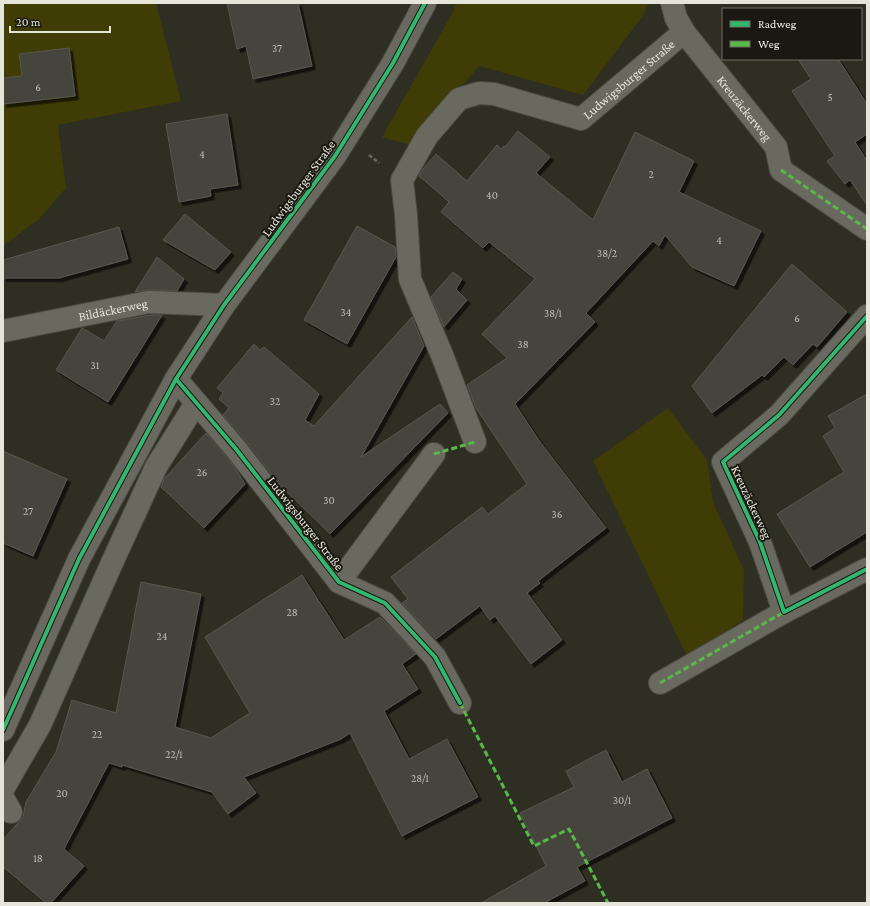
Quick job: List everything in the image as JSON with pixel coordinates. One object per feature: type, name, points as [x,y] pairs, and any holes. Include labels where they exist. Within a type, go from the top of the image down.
[{"type":"street","name":"Ludwigsburger Straße","points":[[3,730],[79,559],[176,379],[224,305],[335,156],[393,63],[425,3]]},
{"type":"street","name":"Kreuzäckerweg","points":[[672,3],[676,18],[684,32],[776,147],[781,170],[842,221],[867,229]]},
{"type":"street","name":"Ludwigsburger Straße","points":[[475,442],[442,354],[410,279],[402,180],[428,136],[459,99],[479,93],[494,94],[580,119],[684,32]]},
{"type":"street","name":"Bildäckerweg","points":[[3,331],[149,302],[224,305]]},
{"type":"street","name":"Kreuzäckerweg","points":[[784,612],[760,542],[723,462],[779,415],[867,316]]},
{"type":"street","name":"Ludwigsburger Straße","points":[[176,379],[236,449],[339,582],[385,603],[435,657],[460,703]]},
{"type":"street","points":[[3,789],[40,726],[156,467],[196,403]]},
{"type":"street","name":"Ludwigsburger Straße","points":[[339,582],[434,454]]},
{"type":"street","points":[[660,684],[784,612],[867,569]]},
{"type":"shaded area","points":[[3,3],[156,3],[181,101],[58,125],[66,188],[39,219],[3,246]]},
{"type":"shaded area","points":[[457,3],[649,3],[642,17],[583,95],[479,66],[411,145],[382,137]]},
{"type":"shaded area","points":[[668,408],[707,460],[713,502],[744,570],[743,620],[687,656],[593,461]]},
{"type":"building","points":[[227,3],[298,3],[312,66],[253,79],[246,46],[237,49]]},
{"type":"building","points":[[69,48],[75,96],[3,104],[3,78],[22,76],[19,54]]},
{"type":"building","points":[[799,60],[839,60],[867,104],[867,134],[855,142],[867,161],[867,205],[850,180],[845,184],[827,161],[835,156],[792,91],[811,79]]},
{"type":"building","points":[[227,114],[238,185],[210,189],[211,196],[179,202],[166,124]]},
{"type":"building","points":[[518,131],[550,157],[536,173],[593,220],[635,132],[694,161],[679,192],[761,231],[734,286],[692,267],[665,235],[659,246],[653,241],[586,313],[595,322],[515,404],[540,442],[606,528],[538,581],[540,583],[527,593],[562,640],[531,664],[495,616],[490,620],[480,606],[436,639],[402,603],[408,599],[391,577],[482,507],[488,514],[527,484],[476,408],[467,385],[507,358],[482,334],[535,279],[489,242],[483,248],[441,212],[449,202],[419,176],[436,154],[467,181],[497,145],[501,149],[504,146],[505,147]]},
{"type":"building","points":[[185,214],[231,252],[215,270],[163,240]]},
{"type":"building","points":[[357,226],[395,247],[396,257],[347,344],[304,320]]},
{"type":"building","points":[[119,227],[128,259],[59,278],[3,278],[3,260]]},
{"type":"building","points":[[157,257],[184,279],[177,291],[149,290],[135,292]]},
{"type":"building","points":[[792,264],[847,312],[817,347],[813,344],[793,365],[784,357],[764,377],[762,375],[712,413],[692,386]]},
{"type":"building","points":[[453,272],[462,279],[456,289],[467,300],[444,327],[431,297]]},
{"type":"building","points":[[150,315],[162,315],[108,402],[56,370],[82,328],[104,341],[117,321]]},
{"type":"building","points":[[412,317],[424,346],[361,457],[440,404],[448,413],[330,534],[279,484],[246,441],[223,415],[229,408],[219,399],[223,393],[217,388],[254,344],[260,350],[264,347],[319,394],[305,420],[314,426]]},
{"type":"building","points":[[867,394],[867,532],[810,567],[777,514],[844,472],[823,436],[835,428],[828,416]]},
{"type":"building","points":[[206,433],[234,466],[245,484],[204,528],[161,487],[164,479]]},
{"type":"building","points":[[3,451],[67,479],[33,556],[3,543]]},
{"type":"building","points":[[302,575],[344,640],[380,617],[416,654],[402,664],[418,689],[384,711],[409,759],[447,739],[478,797],[402,836],[350,733],[341,739],[244,777],[256,793],[228,814],[212,792],[122,765],[122,767],[109,763],[64,849],[84,866],[51,903],[46,903],[3,867],[3,840],[23,817],[26,802],[56,752],[72,700],[116,713],[141,582],[201,594],[175,727],[211,738],[250,713],[205,637]]},
{"type":"building","points":[[606,750],[622,782],[647,769],[672,818],[577,867],[585,881],[544,903],[481,903],[546,866],[520,813],[574,787],[566,771]]},
{"type":"marked path","points":[[781,170],[867,229]]},
{"type":"marked path","points":[[434,454],[475,442]]},
{"type":"marked path","points":[[660,683],[784,612]]},
{"type":"marked path","points":[[460,703],[534,846],[569,829],[608,903]]},
{"type":"cycle path","points":[[3,730],[79,559],[176,379],[224,305],[335,156],[393,63],[425,3]]},
{"type":"cycle path","points":[[867,316],[779,415],[723,462],[760,542],[784,612],[867,569]]},
{"type":"cycle path","points":[[176,379],[236,449],[339,582],[385,603],[435,657],[460,703]]}]
